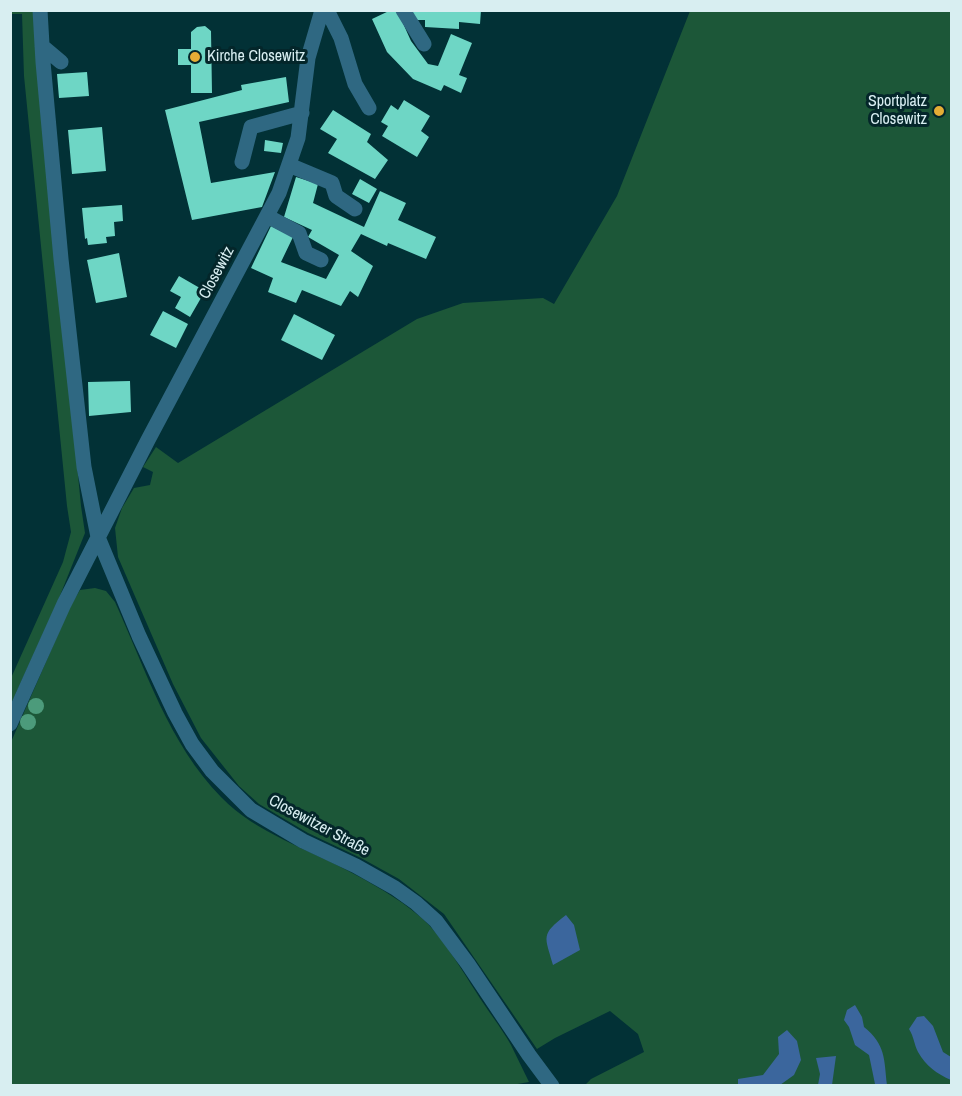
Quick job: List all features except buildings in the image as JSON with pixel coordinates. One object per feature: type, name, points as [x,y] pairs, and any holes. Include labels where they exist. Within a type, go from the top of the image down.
[{"type":"street","name":"Closewitzer Straße","points":[[40,10],[61,259],[84,467],[98,537],[139,636],[175,713],[192,744],[212,771],[251,810],[303,841],[356,866],[395,888],[436,921],[551,1085]]},
{"type":"street","name":"Closewitz","points":[[10,724],[64,604],[267,216],[298,138],[308,58],[322,10]]},
{"type":"street","points":[[327,10],[341,38],[355,84],[369,108]]},
{"type":"street","points":[[403,10],[424,44]]},
{"type":"street","points":[[42,46],[62,62]]},
{"type":"street","points":[[242,162],[251,127],[302,113]]},
{"type":"street","points":[[289,165],[332,183],[336,196],[355,209]]},
{"type":"street","points":[[267,216],[299,233],[306,253],[321,260]]},
{"type":"green space","points":[[33,10],[85,533],[57,603],[11,704],[11,678],[63,562],[71,532],[24,76],[22,14],[11,14],[11,11]]},
{"type":"green space","points":[[690,11],[951,11],[951,1085],[585,1085],[591,1079],[644,1052],[638,1034],[610,1011],[537,1049],[444,914],[399,879],[308,833],[259,804],[239,786],[201,738],[173,684],[118,557],[115,528],[122,508],[134,488],[150,485],[153,472],[143,467],[156,447],[178,463],[417,319],[463,303],[543,298],[554,304],[617,196]]},
{"type":"green space","points":[[95,588],[106,591],[115,602],[148,679],[173,729],[203,776],[221,797],[235,810],[267,831],[364,879],[421,917],[448,949],[503,1032],[529,1082],[506,1086],[11,1086],[11,742],[70,607],[80,590]]},
{"type":"water","points":[[566,915],[574,925],[580,950],[553,965],[547,942],[548,932]]},
{"type":"water","points":[[855,1005],[862,1017],[864,1027],[876,1040],[883,1053],[887,1085],[875,1084],[869,1055],[855,1045],[844,1020],[847,1010]]},
{"type":"water","points":[[924,1016],[933,1026],[943,1052],[951,1057],[951,1080],[928,1065],[917,1049],[909,1029],[917,1017]]},
{"type":"water","points":[[787,1030],[797,1041],[801,1060],[794,1075],[780,1085],[738,1085],[738,1079],[763,1075],[779,1054],[778,1037]]},
{"type":"water","points":[[836,1056],[832,1085],[818,1085],[820,1074],[816,1058]]},
{"type":"place","name":"Kirche Closewitz","points":[[195,57]]},
{"type":"place","name":"Sportplatz Closewitz","points":[[939,111]]}]
